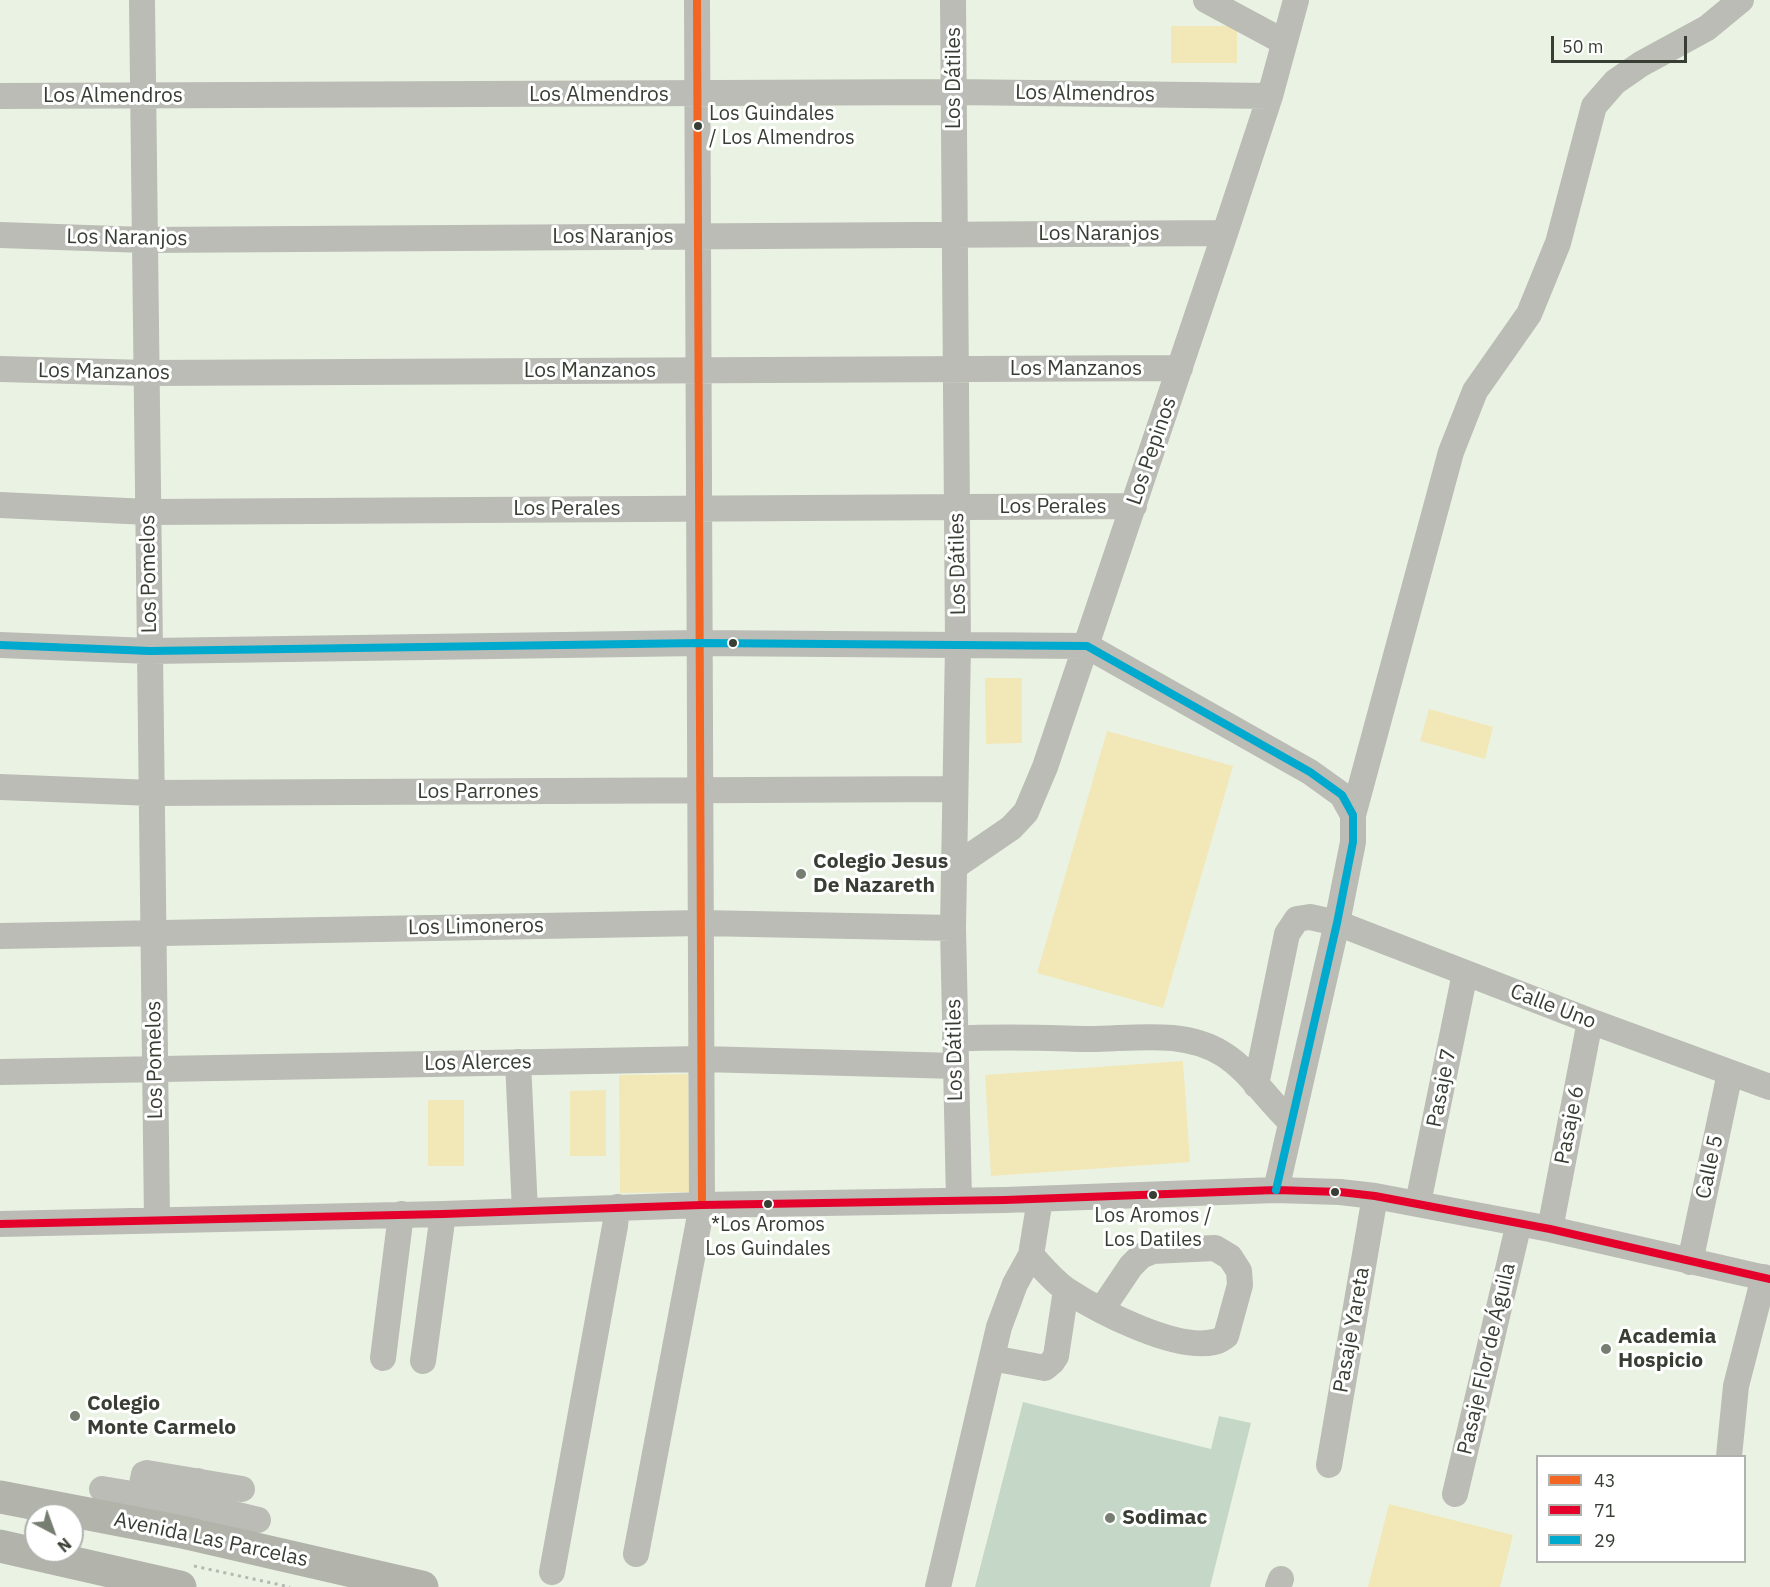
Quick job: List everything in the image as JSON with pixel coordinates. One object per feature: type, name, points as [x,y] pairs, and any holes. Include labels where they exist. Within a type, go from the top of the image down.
[{"type":"main road","name":"Avenida Las Parcelas","points":[[0,1497],[138,1508],[191,1506],[422,1587]]},
{"type":"main road","points":[[0,1546],[180,1587]]},
{"type":"street","name":"Los Pomelos","points":[[142,0],[157,1220]]},
{"type":"street","points":[[636,1554],[702,1205],[697,0]]},
{"type":"street","name":"Los Dátiles","points":[[953,0],[958,645],[953,928],[959,1200]]},
{"type":"street","points":[[1206,0],[1284,42]]},
{"type":"street","name":"Los Pepinos","points":[[954,867],[1011,828],[1026,812],[1045,767],[1270,96],[1296,0]]},
{"type":"street","points":[[1276,1190],[1337,923],[1353,842],[1353,815],[1451,452],[1475,391],[1529,314],[1558,243],[1594,106],[1615,82],[1641,64],[1707,28],[1741,0]]},
{"type":"street","name":"Los Almendros","points":[[0,96],[954,92],[1270,96]]},
{"type":"street","name":"Los Naranjos","points":[[0,235],[145,240],[1225,233]]},
{"type":"street","name":"Los Manzanos","points":[[0,369],[146,374],[1180,368]]},
{"type":"street","name":"Los Perales","points":[[0,505],[148,512],[1134,506]]},
{"type":"street","points":[[0,645],[150,651],[700,643],[1087,646],[1310,772],[1342,795],[1353,815]]},
{"type":"street","name":"Los Parrones","points":[[0,788],[152,794],[956,789]]},
{"type":"street","name":"Calle Uno","points":[[1256,1085],[1287,934],[1297,920],[1310,916],[1337,923],[1590,1021],[1770,1087]]},
{"type":"street","name":"Los Limoneros","points":[[0,936],[701,923],[953,928]]},
{"type":"street","name":"Pasaje 7","points":[[1418,1203],[1465,973]]},
{"type":"street","name":"Pasaje 6","points":[[1550,1229],[1590,1021]]},
{"type":"street","points":[[955,1039],[994,1036],[1178,1038],[1223,1054],[1245,1072],[1273,1106],[1291,1122]]},
{"type":"street","name":"Los Alerces","points":[[0,1072],[702,1059],[956,1066]]},
{"type":"street","points":[[518,1062],[525,1211]]},
{"type":"street","name":"Calle 5","points":[[1690,1262],[1730,1073]]},
{"type":"street","points":[[0,1224],[443,1214],[617,1207],[1040,1199],[1276,1190],[1340,1192],[1376,1196],[1550,1229],[1767,1278],[1736,1386],[1729,1455]]},
{"type":"street","name":"Pasaje Yareta","points":[[1329,1465],[1376,1196]]},
{"type":"street","points":[[938,1587],[999,1327],[1015,1284],[1031,1256],[1040,1199]]},
{"type":"street","points":[[552,1572],[617,1207]]},
{"type":"street","points":[[383,1358],[401,1214]]},
{"type":"street","points":[[423,1361],[443,1214]]},
{"type":"street","name":"Pasaje Flor de Águila","points":[[1455,1494],[1519,1223]]},
{"type":"street","points":[[1031,1256],[1066,1290],[1102,1309],[1149,1332],[1188,1342],[1215,1342],[1226,1336],[1240,1285],[1239,1271],[1230,1257],[1215,1248],[1153,1251],[1141,1256],[1131,1266],[1102,1309]]},
{"type":"street","points":[[992,1358],[1045,1368],[1052,1362],[1056,1356],[1066,1290]]},
{"type":"street","points":[[102,1489],[138,1508],[144,1474],[147,1473],[191,1506],[258,1520]]},
{"type":"street","points":[[191,1506],[242,1489]]},
{"type":"shaded area","points":[[1171,26],[1237,26],[1237,63],[1171,63]]},
{"type":"shaded area","points":[[985,678],[1022,678],[1022,743],[986,744]]},
{"type":"shaded area","points":[[1429,709],[1493,727],[1485,759],[1420,741]]},
{"type":"shaded area","points":[[1107,731],[1233,766],[1163,1008],[1037,973]]},
{"type":"shaded area","points":[[1183,1061],[1190,1162],[991,1176],[985,1075]]},
{"type":"shaded area","points":[[688,1074],[689,1192],[620,1193],[619,1075]]},
{"type":"shaded area","points":[[606,1090],[606,1156],[570,1156],[570,1091]]},
{"type":"shaded area","points":[[428,1100],[464,1100],[464,1166],[428,1166]]},
{"type":"shaded area","points":[[1389,1504],[1513,1535],[1500,1587],[1368,1587]]},
{"type":"building","name":"Sodimac","points":[[1023,1402],[1211,1449],[1219,1416],[1251,1423],[1210,1587],[975,1587]]},
{"type":"transit line","name":"43","points":[[697,0],[702,1205]]},
{"type":"transit line","name":"29","points":[[0,645],[150,651],[700,643],[1087,646],[1310,772],[1342,795],[1353,815],[1353,842],[1337,923],[1276,1190]]},
{"type":"transit line","name":"71","points":[[0,1224],[443,1214],[702,1205],[1005,1200],[1276,1190],[1340,1192],[1375,1196],[1550,1229],[1770,1279]]},
{"type":"place","name":"Los Guindales / Los Almendros","points":[[698,126]]},
{"type":"place","name":"Colegio Jesus De Nazareth","points":[[801,874]]},
{"type":"place","name":"Los Aromos / Los Datiles","points":[[1153,1195]]},
{"type":"place","name":"*Los Aromos Los Guindales","points":[[768,1204]]},
{"type":"place","name":"Academia Hospicio","points":[[1606,1349]]},
{"type":"place","name":"Colegio Monte Carmelo","points":[[75,1416]]},
{"type":"place","name":"Sodimac","points":[[1110,1518]]}]
